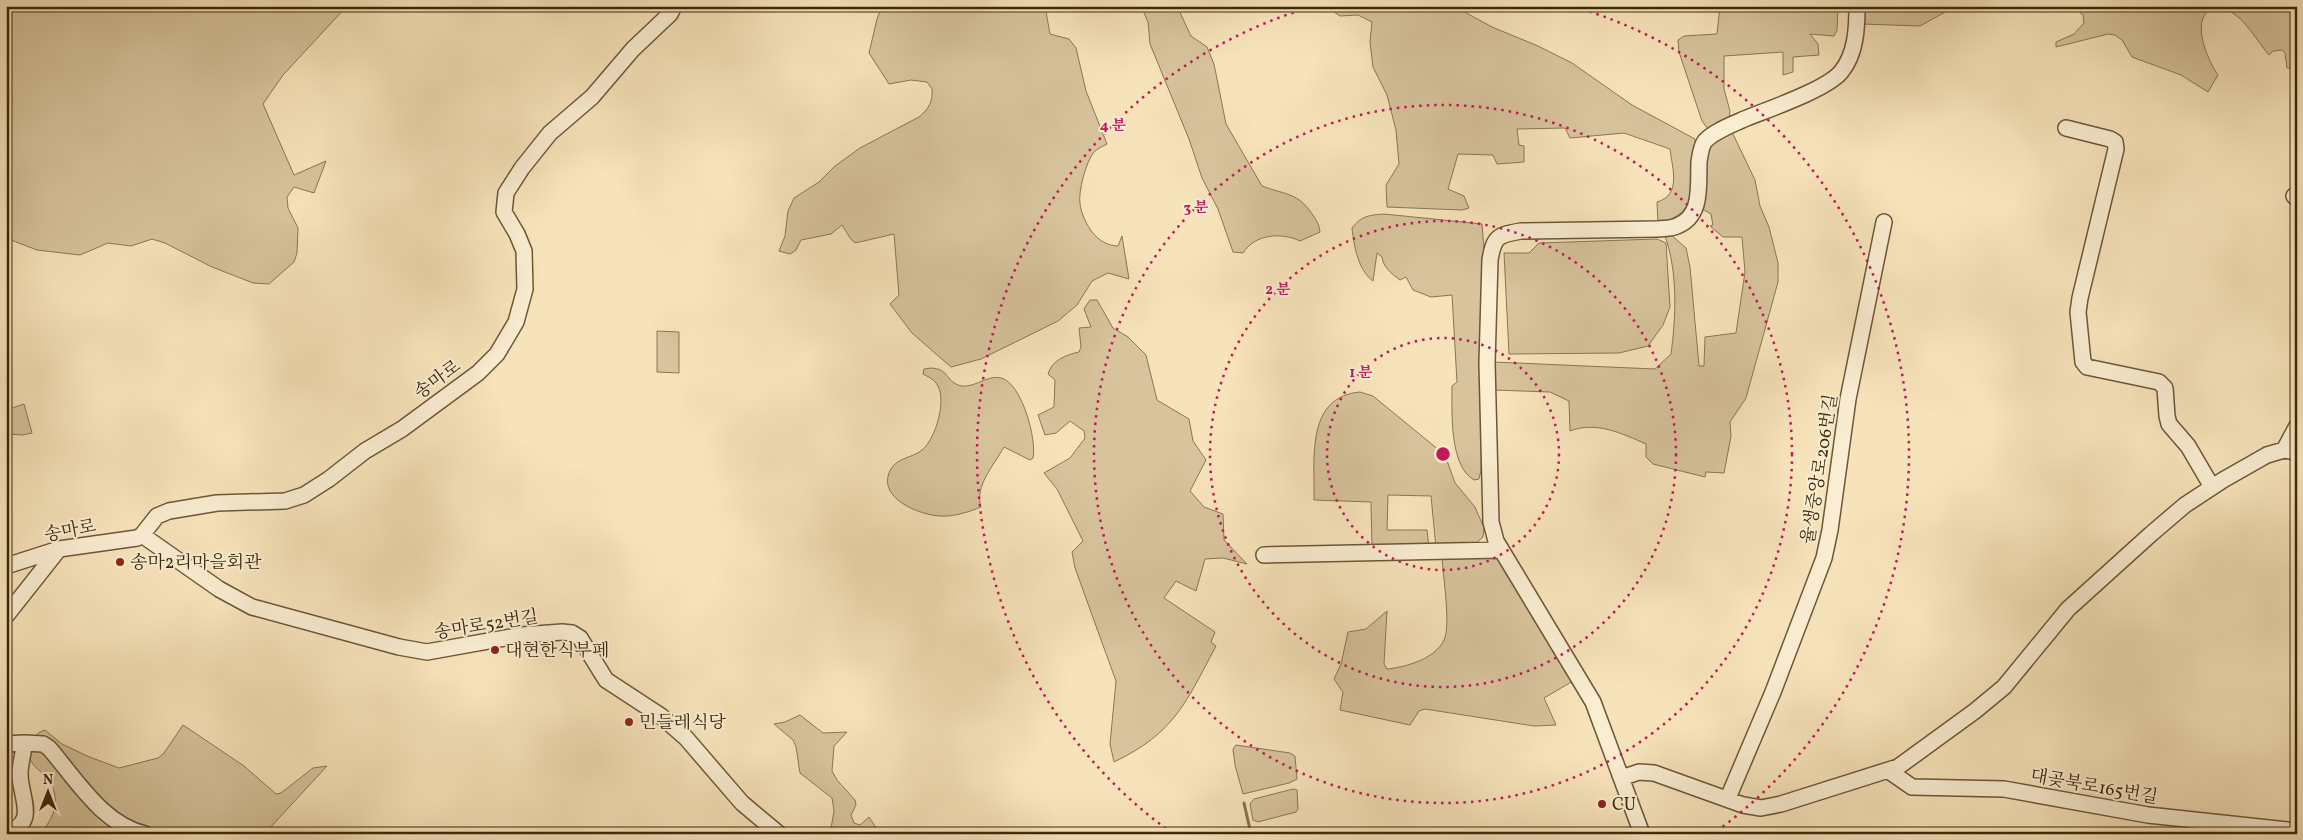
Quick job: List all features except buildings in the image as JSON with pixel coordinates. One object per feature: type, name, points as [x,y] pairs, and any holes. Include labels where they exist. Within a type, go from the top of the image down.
[{"type":"street","name":"송마로","points":[[6,566],[59,549],[131,539],[142,535],[157,516],[169,511],[216,503],[285,501],[304,494],[329,479],[365,451],[402,429],[478,373],[497,354],[516,322],[525,289],[524,251],[517,234],[504,212],[506,193],[522,168],[546,137],[592,97],[633,49],[670,14],[674,6]]},
{"type":"street","points":[[1642,834],[1593,702],[1538,608],[1500,550],[1491,522],[1487,363],[1490,260],[1493,243],[1501,235],[1521,231],[1658,229],[1677,226],[1688,218],[1698,203],[1700,154],[1705,141],[1737,122],[1832,80],[1842,72],[1853,51],[1857,6]]},
{"type":"street","points":[[2066,128],[2110,139],[2115,142],[2116,149],[2080,298],[2078,312],[2083,362],[2087,367],[2159,382],[2165,388],[2169,424],[2188,446],[2212,487]]},
{"type":"street","name":"율생중앙로206번길","points":[[1728,798],[1770,700],[1824,558],[1830,530],[1848,399],[1884,222]]},
{"type":"street","points":[[1621,778],[1639,772],[1654,773],[1752,807],[1770,807],[1889,771],[1914,756],[2004,687],[2068,610],[2150,534],[2185,505],[2212,487],[2267,456],[2290,451],[2297,426]]},
{"type":"street","name":"송마로52번길","points":[[142,535],[219,589],[252,607],[398,648],[427,652],[522,635],[572,633],[580,638],[606,680],[661,716],[686,738],[742,803],[778,834]]},
{"type":"street","points":[[6,616],[59,549]]},
{"type":"street","points":[[1264,555],[1500,550]]},
{"type":"street","points":[[6,832],[20,826],[26,813],[20,774],[24,743]]},
{"type":"street","points":[[6,744],[43,744],[49,748],[108,815],[131,830],[145,834]]},
{"type":"street","name":"대곶북로165번길","points":[[1889,771],[1912,787],[2004,789],[2148,815],[2297,831]]},
{"type":"shaded area","points":[[6,6],[347,6],[283,75],[263,104],[294,175],[326,161],[314,193],[294,187],[287,197],[288,208],[298,228],[297,253],[294,262],[269,284],[253,283],[212,267],[165,243],[152,239],[131,246],[108,243],[80,255],[37,250],[6,238]]},
{"type":"shaded area","points":[[882,6],[1045,6],[1050,34],[1069,39],[1076,48],[1086,91],[1107,144],[1094,152],[1081,184],[1080,204],[1084,219],[1098,238],[1110,245],[1118,246],[1122,236],[1129,279],[1108,273],[1092,281],[1077,305],[1058,321],[981,359],[951,367],[912,333],[890,304],[899,295],[894,234],[855,243],[842,225],[831,234],[801,240],[796,250],[790,254],[779,251],[785,236],[788,211],[794,198],[819,182],[835,166],[860,148],[919,117],[930,105],[932,89],[927,82],[911,80],[889,84],[869,53]]},
{"type":"shaded area","points":[[1141,6],[1177,6],[1191,36],[1207,47],[1214,64],[1226,124],[1262,186],[1288,194],[1299,200],[1315,218],[1320,232],[1300,241],[1285,236],[1269,236],[1254,242],[1243,253],[1233,252],[1218,209],[1202,178],[1189,139],[1150,44],[1148,22]]},
{"type":"shaded area","points":[[1325,6],[1458,6],[1459,9],[1492,27],[1538,46],[1572,63],[1632,105],[1695,139],[1695,179],[1689,202],[1683,211],[1672,218],[1658,223],[1657,202],[1665,198],[1673,187],[1674,180],[1670,149],[1624,133],[1570,138],[1565,128],[1517,129],[1519,145],[1524,146],[1524,162],[1497,164],[1493,155],[1458,154],[1448,189],[1464,196],[1469,208],[1462,210],[1387,207],[1386,185],[1399,164],[1396,130],[1387,95],[1373,67],[1370,42],[1372,22],[1358,15],[1340,16]]},
{"type":"shaded area","points":[[1720,6],[1838,6],[1837,30],[1834,36],[1810,34],[1818,44],[1819,55],[1793,57],[1793,72],[1783,75],[1783,52],[1724,56],[1724,89],[1730,111],[1729,121],[1708,129],[1702,121],[1679,52],[1678,40],[1684,36],[1717,34]]},
{"type":"shaded area","points":[[1862,6],[1981,6],[1981,11],[1947,11],[1920,26],[1863,24]]},
{"type":"shaded area","points":[[2078,6],[2297,6],[2297,68],[2287,68],[2285,53],[2282,50],[2273,51],[2269,55],[2240,19],[2225,9],[2216,7],[2207,12],[2201,28],[2205,49],[2218,75],[2208,92],[2181,75],[2132,57],[2122,40],[2115,35],[2108,34],[2056,47],[2056,42],[2074,34],[2084,23],[2083,15],[2078,11]]},
{"type":"shaded area","points":[[1731,130],[1755,180],[1760,206],[1769,227],[1778,263],[1778,282],[1746,398],[1730,422],[1731,436],[1724,473],[1706,472],[1705,477],[1653,464],[1646,457],[1646,444],[1608,430],[1589,427],[1570,431],[1569,401],[1550,392],[1493,390],[1493,362],[1655,369],[1671,354],[1673,340],[1674,280],[1665,236],[1670,234],[1686,248],[1690,267],[1699,366],[1704,366],[1705,337],[1736,333],[1745,272],[1742,237],[1723,237],[1710,226],[1713,225],[1711,214],[1702,209],[1706,143]]},
{"type":"shaded area","points":[[1384,214],[1482,224],[1484,249],[1481,470],[1479,479],[1474,480],[1466,473],[1456,451],[1452,423],[1452,386],[1457,382],[1452,295],[1431,297],[1413,290],[1406,277],[1400,280],[1386,267],[1382,257],[1377,253],[1373,281],[1360,264],[1352,228],[1366,217]]},
{"type":"shaded area","points":[[1657,239],[1666,243],[1670,307],[1663,325],[1648,346],[1619,353],[1509,354],[1504,253],[1529,253],[1539,243]]},
{"type":"shaded area","points":[[1090,300],[1097,300],[1113,328],[1128,337],[1146,355],[1157,400],[1189,419],[1193,441],[1206,460],[1190,491],[1204,507],[1223,514],[1224,540],[1247,564],[1223,558],[1205,559],[1196,591],[1176,581],[1164,598],[1215,632],[1211,642],[1216,646],[1187,700],[1177,714],[1151,740],[1114,762],[1110,744],[1116,681],[1075,568],[1072,552],[1083,541],[1057,489],[1044,473],[1070,458],[1085,438],[1084,431],[1070,421],[1056,433],[1045,435],[1038,415],[1054,407],[1055,380],[1048,374],[1050,369],[1060,359],[1079,352],[1081,347],[1079,328],[1091,327],[1084,309]]},
{"type":"shaded area","points":[[657,331],[679,332],[679,373],[657,372]]},
{"type":"shaded area","points":[[924,369],[941,370],[952,382],[962,386],[973,385],[995,377],[1009,382],[1021,401],[1033,439],[1033,458],[1030,460],[1004,447],[986,476],[980,492],[981,507],[950,516],[932,515],[912,509],[895,498],[890,491],[888,482],[889,473],[895,464],[922,450],[927,445],[936,428],[941,407],[939,389],[935,382],[923,374]]},
{"type":"shaded area","points":[[1360,392],[1373,396],[1445,455],[1455,483],[1475,507],[1484,528],[1483,537],[1476,543],[1436,548],[1431,496],[1388,495],[1387,530],[1427,530],[1429,548],[1372,547],[1371,502],[1314,500],[1314,450],[1322,418],[1330,405],[1342,396]]},
{"type":"shaded area","points":[[24,404],[32,433],[23,435],[6,434],[6,410]]},
{"type":"shaded area","points":[[1500,557],[1573,681],[1544,698],[1556,725],[1534,726],[1425,709],[1419,711],[1410,725],[1340,710],[1343,692],[1334,679],[1341,664],[1348,632],[1366,629],[1387,611],[1384,664],[1387,669],[1419,661],[1440,647],[1446,633],[1447,612],[1442,558]]},
{"type":"shaded area","points":[[800,715],[823,733],[847,732],[834,746],[832,771],[837,780],[855,800],[856,805],[851,815],[854,823],[860,825],[869,817],[880,834],[830,834],[834,811],[832,798],[800,773],[793,740],[774,724],[785,722]]},
{"type":"shaded area","points":[[183,725],[244,766],[276,794],[281,793],[313,768],[327,766],[268,830],[261,832],[40,834],[50,821],[55,807],[55,800],[52,785],[32,763],[29,756],[30,742],[36,735],[45,730],[62,744],[119,768],[158,758],[164,753]]},
{"type":"shaded area","points":[[1236,745],[1290,753],[1295,756],[1297,779],[1289,783],[1243,794],[1235,765],[1233,749]]},
{"type":"shaded area","points":[[1293,789],[1297,790],[1298,809],[1296,812],[1258,822],[1253,820],[1250,804],[1254,799]]},
{"type":"waterway","points":[[1244,803],[1251,834]]},
{"type":"place","name":"송마2리마을회관","points":[[120,562]]},
{"type":"place","name":"대현한식부페","points":[[495,650]]},
{"type":"place","name":"민들레식당","points":[[629,722]]},
{"type":"place","name":"CU","points":[[1602,804]]}]
